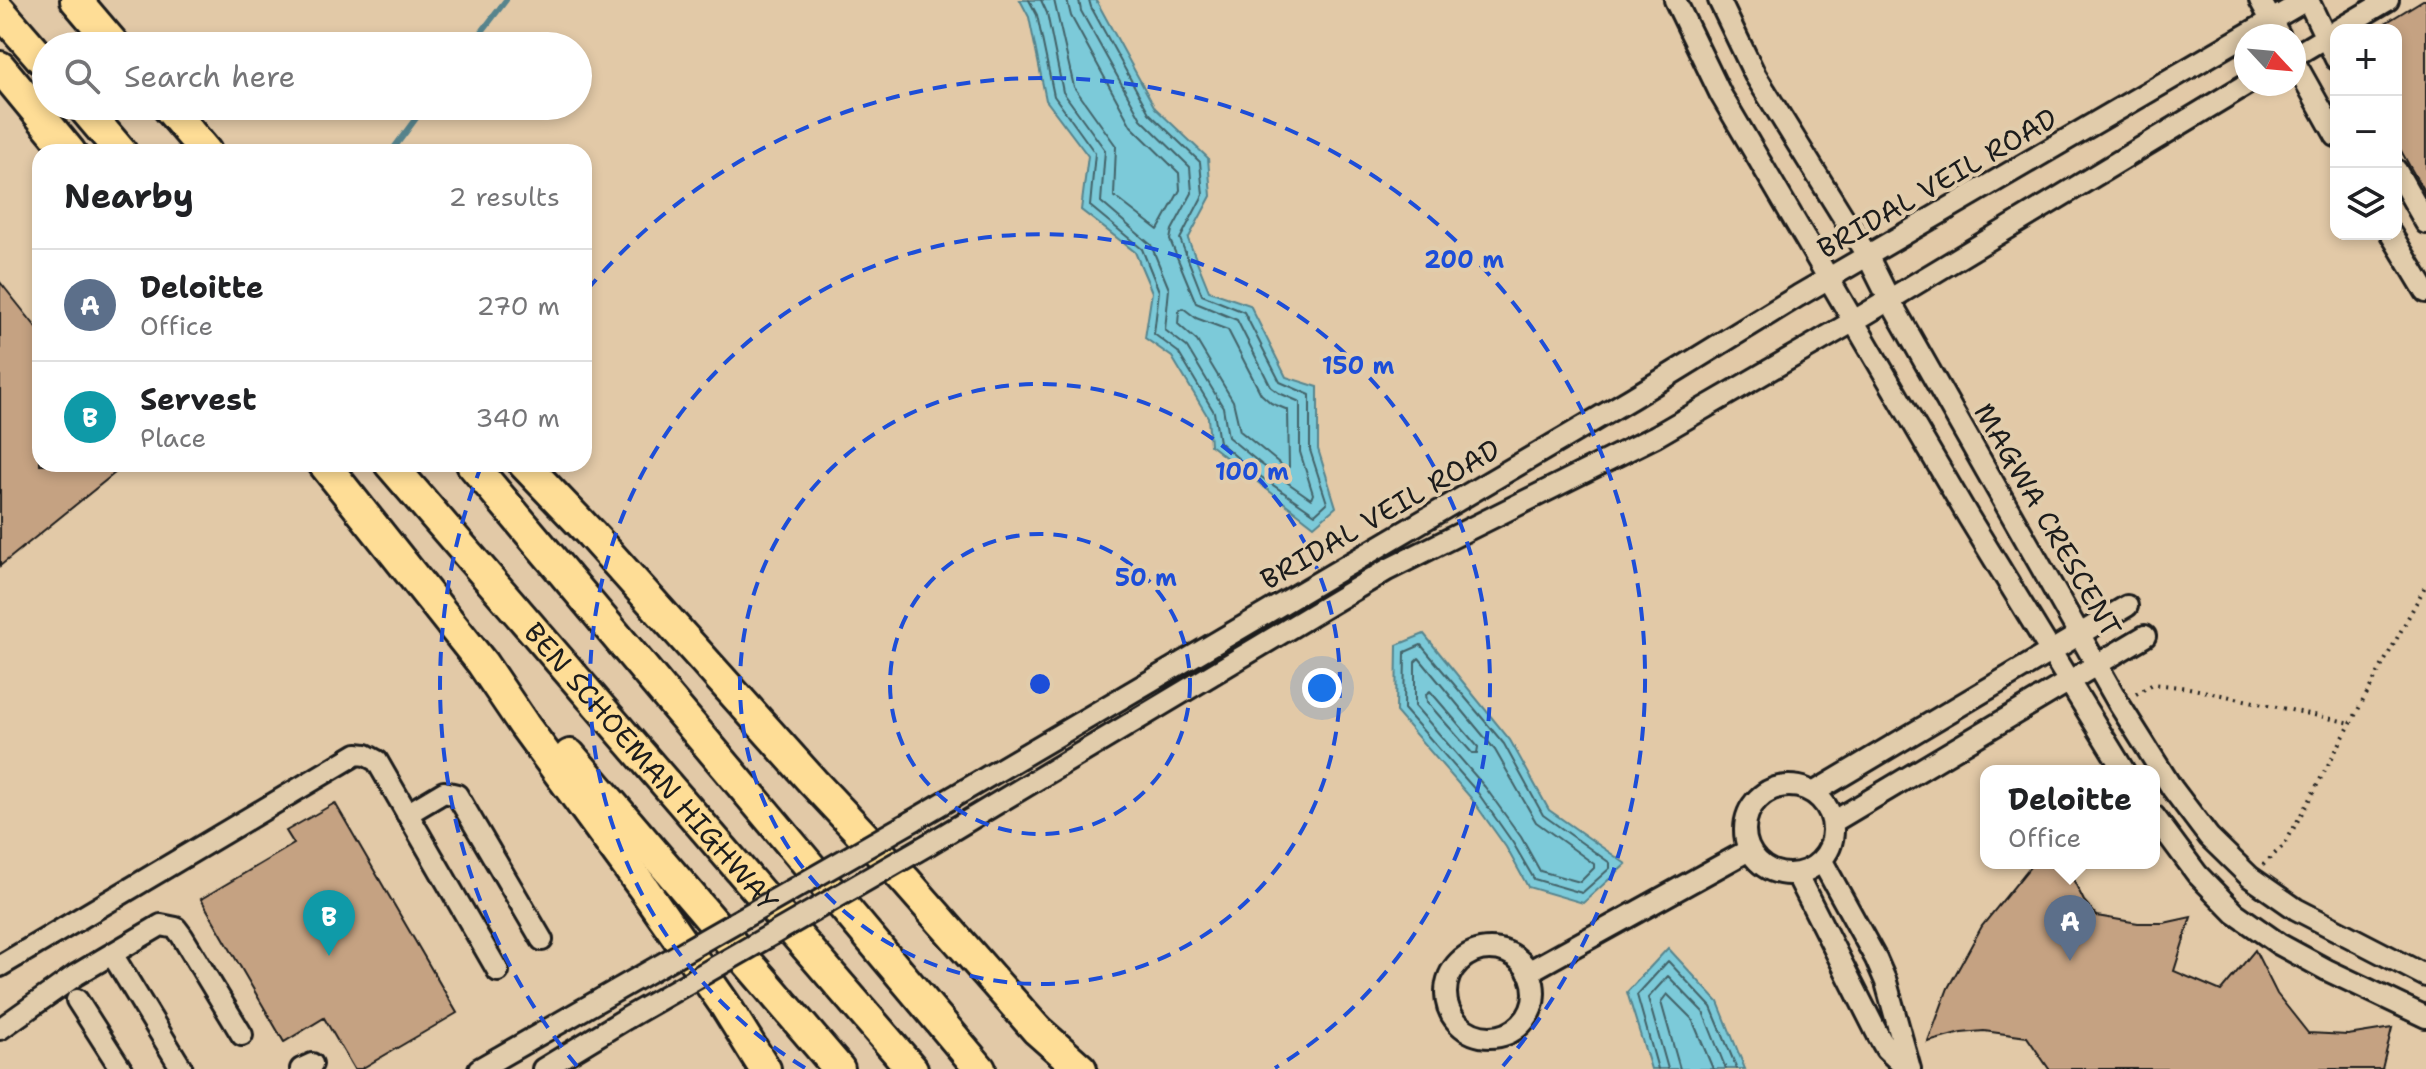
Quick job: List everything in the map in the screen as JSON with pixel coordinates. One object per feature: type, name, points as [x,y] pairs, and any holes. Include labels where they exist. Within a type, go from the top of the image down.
[{"type":"highway","points":[[76,0],[103,32]]},
{"type":"highway","points":[[0,11],[32,48]]},
{"type":"highway","points":[[0,67],[32,106]]},
{"type":"highway","points":[[44,120],[63,144]]},
{"type":"highway","points":[[94,120],[114,144]]},
{"type":"highway","points":[[179,120],[199,144]]},
{"type":"highway","points":[[330,472],[482,663],[725,1005],[765,1069]]},
{"type":"highway","name":"BEN SCHOEMAN HIGHWAY","points":[[397,472],[912,1069]]},
{"type":"highway","name":"BEN SCHOEMAN HIGHWAY","points":[[479,472],[980,1069]]},
{"type":"highway","points":[[532,472],[905,880],[1037,1030],[1081,1069]]},
{"type":"highway","points":[[411,572],[839,1069]]},
{"type":"street","points":[[1675,0],[1721,95],[1969,518],[2120,765]]},
{"type":"street","name":"MAGWA CRESCENT","points":[[1719,0],[1755,75],[1868,257],[2119,704],[2157,765]]},
{"type":"street","points":[[2260,0],[2274,24]]},
{"type":"street","points":[[2307,0],[2330,46]]},
{"type":"street","name":"BRIDAL VEIL ROAD","points":[[2280,24],[2307,0]]},
{"type":"street","points":[[2306,49],[2388,0]]},
{"type":"street","name":"BRIDAL VEIL ROAD","points":[[479,1069],[914,820],[1632,398],[1830,278],[2234,52]]},
{"type":"street","points":[[2306,80],[2330,125]]},
{"type":"street","name":"BRIDAL VEIL ROAD","points":[[543,1069],[929,844],[1387,570],[1656,436],[1854,321],[2234,92]]},
{"type":"street","points":[[2402,181],[2426,223]]},
{"type":"street","points":[[2395,240],[2426,292]]},
{"type":"street","points":[[1813,793],[2127,606]]},
{"type":"street","points":[[1833,822],[2145,636]]},
{"type":"street","points":[[0,966],[357,754],[377,761],[498,971]]},
{"type":"street","name":"MAGWA CRESCENT","points":[[2160,769],[2209,837],[2250,877],[2296,909],[2426,976]]},
{"type":"street","points":[[1791,786],[1813,793],[1828,809],[1833,822],[1830,849],[1822,861],[1797,875],[1770,871],[1758,863],[1749,850],[1745,835],[1746,820],[1752,806],[1762,795],[1776,788],[1791,786]]},
{"type":"street","points":[[407,814],[444,792],[457,795],[542,940]]},
{"type":"street","points":[[2160,824],[2197,874],[2235,913],[2279,944],[2426,1017]]},
{"type":"street","points":[[1528,972],[1749,850]]},
{"type":"street","points":[[1822,861],[1876,959],[1894,1009],[1908,1069]]},
{"type":"street","points":[[1797,875],[1882,1042],[1896,1060],[1908,1069]]},
{"type":"street","points":[[0,1029],[76,975],[161,925],[176,928],[242,1035]]},
{"type":"street","points":[[1491,949],[1506,952],[1519,960],[1528,972],[1534,999],[1522,1024],[1511,1033],[1483,1038],[1470,1034],[1458,1026],[1449,1013],[1445,998],[1446,983],[1452,969],[1476,951],[1491,949]]},
{"type":"street","points":[[112,954],[182,1069]]},
{"type":"street","points":[[77,1000],[121,1069]]},
{"type":"path","points":[[2250,877],[2285,844],[2426,585]]},
{"type":"path","points":[[2119,704],[2153,684],[2189,688],[2351,723]]},
{"type":"water","points":[[1020,0],[1096,0],[1155,108],[1208,158],[1211,196],[1188,239],[1209,291],[1250,305],[1286,377],[1318,387],[1318,449],[1336,507],[1314,526],[1210,445],[1208,417],[1172,357],[1145,338],[1152,292],[1135,252],[1081,210],[1088,156],[1046,100],[1029,17]]},
{"type":"water","points":[[1424,634],[1510,740],[1549,810],[1626,864],[1583,903],[1528,887],[1506,847],[1471,798],[1396,712],[1397,645]]},
{"type":"water","points":[[1668,948],[1718,1002],[1745,1069],[1651,1069],[1627,992]]},
{"type":"building","points":[[2426,0],[2426,195],[2402,153],[2402,24],[2384,24]]},
{"type":"building","points":[[0,282],[32,322],[32,472],[116,472],[0,566]]},
{"type":"building","points":[[335,803],[457,1013],[361,1069],[354,1069],[324,1018],[284,1042],[201,899],[294,844],[286,831]]},
{"type":"building","points":[[2028,869],[2068,869],[2084,901],[2097,916],[2138,923],[2164,923],[2191,917],[2174,971],[2221,991],[2255,950],[2277,994],[2308,1033],[2348,1035],[2392,1028],[2382,1069],[2049,1069],[2027,1037],[1984,1031],[1961,1033],[1928,1042],[1948,988],[1982,926]]},
{"type":"waterway","points":[[482,32],[506,0]]},
{"type":"waterway","points":[[397,144],[415,120]]},
{"type":"place","name":"Servest","points":[[329,956]]},
{"type":"place","name":"Deloitte","points":[[2070,961]]}]
